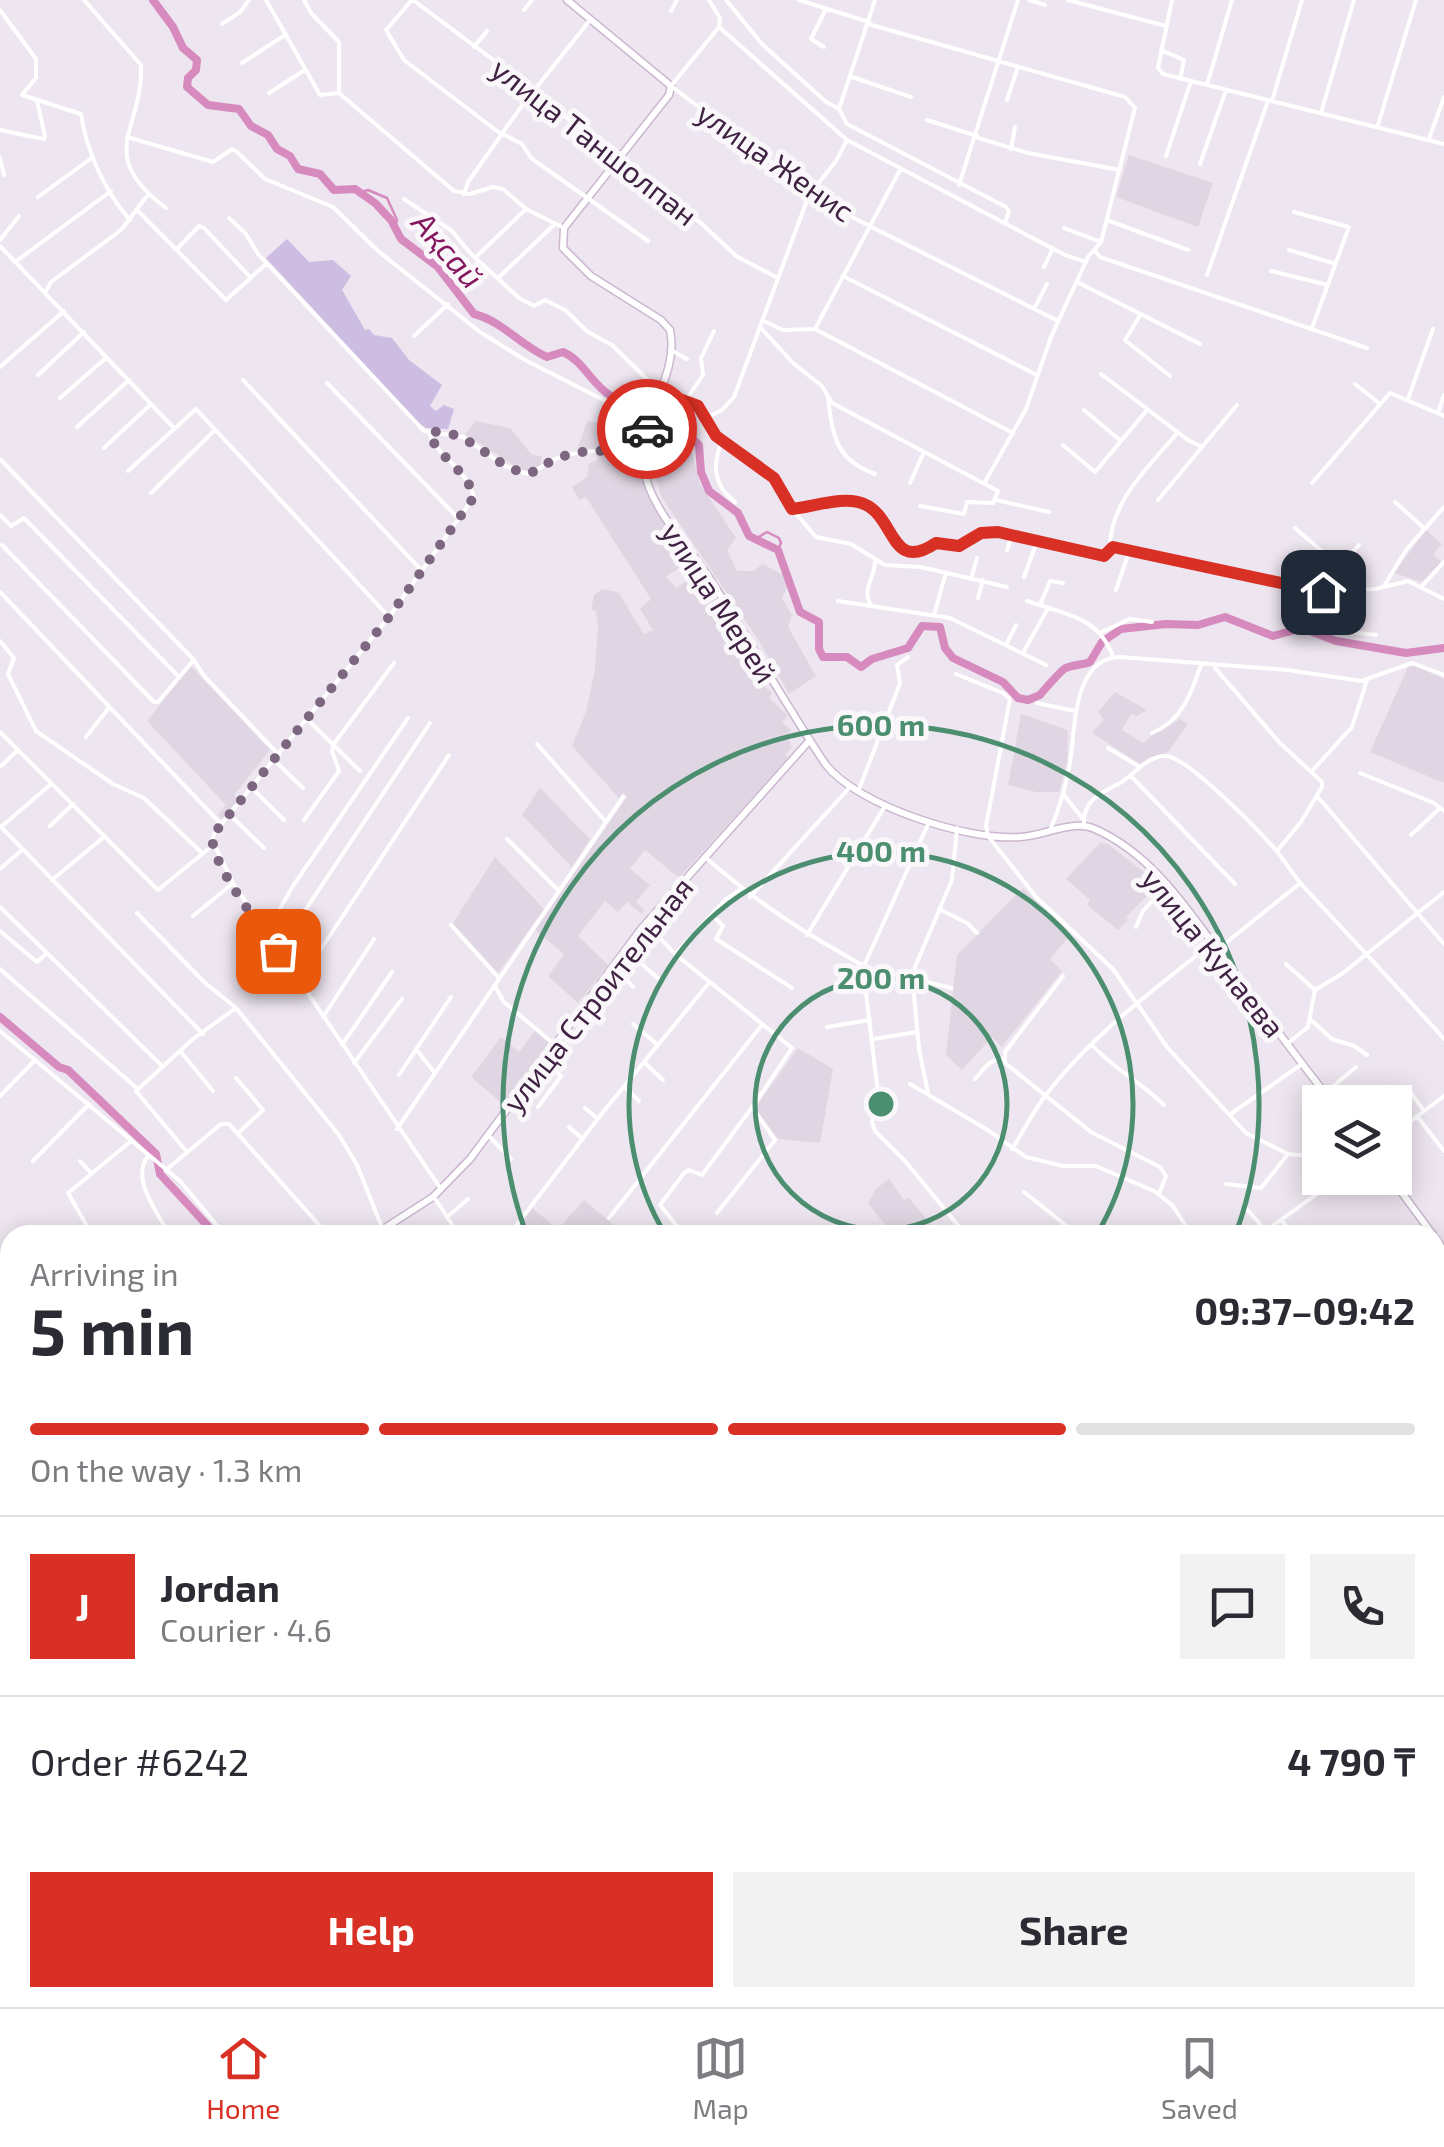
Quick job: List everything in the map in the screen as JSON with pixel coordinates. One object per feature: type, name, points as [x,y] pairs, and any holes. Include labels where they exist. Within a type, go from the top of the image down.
[{"type":"main road","name":"улица Женис","points":[[567,0],[671,86]]},
{"type":"main road","points":[[671,86],[669,95],[564,228],[562,241],[567,255],[612,290],[661,320],[670,330],[671,350]]},
{"type":"main road","name":"улица Мерей","points":[[671,350],[645,436],[642,455],[646,478],[656,500],[810,740]]},
{"type":"main road","points":[[810,740],[832,772],[854,790],[929,821],[1012,838],[1084,823]]},
{"type":"main road","name":"улица Строительная","points":[[394,1225],[433,1197],[488,1135],[646,923],[810,740]]},
{"type":"main road","name":"улица Кунаева","points":[[1084,823],[1128,850],[1167,885],[1319,1085]]},
{"type":"main road","points":[[1404,1195],[1425,1225]]},
{"type":"street","points":[[84,0],[141,65],[126,160],[148,194],[166,208]]},
{"type":"street","points":[[222,24],[240,12],[248,0]]},
{"type":"street","points":[[266,0],[320,95],[340,93],[454,190],[464,194],[498,187],[526,209],[564,228]]},
{"type":"street","points":[[304,0],[339,42],[340,93]]},
{"type":"street","points":[[413,0],[386,30],[400,56],[522,144],[531,158],[648,241]]},
{"type":"street","name":"улица Таншолпан","points":[[413,0],[701,223],[736,256],[778,278]]},
{"type":"street","points":[[524,10],[532,0]]},
{"type":"street","points":[[671,10],[676,0]]},
{"type":"street","points":[[671,86],[719,27],[720,18],[708,0]]},
{"type":"street","points":[[726,0],[762,44],[824,101],[839,109],[847,124],[1006,207],[1004,222]]},
{"type":"street","points":[[799,0],[1130,99],[1135,114],[1101,242],[1086,262],[1058,322],[1026,410],[985,482]]},
{"type":"street","points":[[839,109],[876,0]]},
{"type":"street","points":[[959,184],[1018,0]]},
{"type":"street","points":[[1030,0],[1045,6]]},
{"type":"street","points":[[1068,0],[1166,26]]},
{"type":"street","points":[[1172,0],[1158,71],[1444,144]]},
{"type":"street","points":[[1207,85],[1232,0]]},
{"type":"street","points":[[1207,275],[1270,102],[1302,0]]},
{"type":"street","points":[[1320,113],[1354,0]]},
{"type":"street","points":[[1378,126],[1416,0]]},
{"type":"street","points":[[824,48],[811,39],[826,8]]},
{"type":"street","points":[[0,10],[36,59],[36,78],[22,94],[81,114],[92,156],[130,220]]},
{"type":"street","points":[[464,194],[468,182],[590,20]]},
{"type":"street","points":[[719,27],[847,140],[1086,262]]},
{"type":"street","points":[[474,47],[487,31]]},
{"type":"street","points":[[242,63],[285,34]]},
{"type":"street","points":[[1161,50],[1184,60],[1180,78]]},
{"type":"street","points":[[1007,100],[1018,66]]},
{"type":"street","points":[[269,92],[304,70]]},
{"type":"street","points":[[852,77],[911,97]]},
{"type":"street","points":[[1166,156],[1191,82]]},
{"type":"street","name":"улица Женис","points":[[671,86],[826,204],[1058,322]]},
{"type":"street","points":[[1200,164],[1226,90]]},
{"type":"street","points":[[1430,140],[1444,96]]},
{"type":"street","points":[[0,130],[44,140],[37,99]]},
{"type":"street","points":[[928,120],[1011,148],[1120,170]]},
{"type":"street","points":[[1011,148],[1015,126]]},
{"type":"street","points":[[127,137],[213,162],[236,150],[265,179],[333,207],[378,251],[470,324],[525,360],[649,423]]},
{"type":"street","points":[[706,418],[722,410],[734,397],[811,192],[847,140]]},
{"type":"street","points":[[876,155],[886,144]]},
{"type":"street","points":[[38,197],[92,156]]},
{"type":"street","points":[[0,158],[4,175]]},
{"type":"street","points":[[815,329],[902,168]]},
{"type":"street","points":[[15,262],[111,191]]},
{"type":"street","points":[[46,291],[51,282],[121,230],[148,194]]},
{"type":"street","points":[[404,199],[452,230],[529,304],[537,306],[546,292]]},
{"type":"street","points":[[476,257],[526,209]]},
{"type":"street","points":[[136,210],[226,300],[266,264]]},
{"type":"street","points":[[1294,212],[1350,227],[1312,328]]},
{"type":"street","points":[[19,216],[0,243],[175,428]]},
{"type":"street","points":[[229,218],[266,264],[417,425],[430,432],[463,436],[506,466],[528,474],[556,458],[574,454],[608,450],[642,455]]},
{"type":"street","points":[[1107,220],[1188,250]]},
{"type":"street","points":[[498,278],[554,224]]},
{"type":"street","points":[[177,249],[199,226],[251,278]]},
{"type":"street","points":[[1064,228],[1101,242]]},
{"type":"street","points":[[1044,267],[1053,248]]},
{"type":"street","points":[[1095,250],[1100,257],[1180,287],[1366,348]]},
{"type":"street","points":[[1289,250],[1336,264]]},
{"type":"street","points":[[1271,272],[1328,285]]},
{"type":"street","points":[[843,276],[1037,375]]},
{"type":"street","points":[[1078,282],[1200,344]]},
{"type":"street","points":[[1034,309],[1047,284]]},
{"type":"street","points":[[542,300],[565,310],[588,332],[612,345],[658,396],[698,406],[722,441],[774,478],[792,509],[816,536],[851,544],[894,567],[922,567],[1007,587]]},
{"type":"street","points":[[414,336],[448,304]]},
{"type":"street","points":[[0,367],[64,311]]},
{"type":"street","points":[[1141,314],[1125,340],[1170,376]]},
{"type":"street","points":[[761,324],[783,330],[815,329],[1013,433]]},
{"type":"street","points":[[761,324],[793,364],[822,386],[842,453],[856,466],[875,474]]},
{"type":"street","points":[[1408,399],[1433,329]]},
{"type":"street","points":[[686,400],[704,375],[701,358],[714,331]]},
{"type":"street","points":[[38,374],[84,332]]},
{"type":"street","points":[[671,350],[687,359]]},
{"type":"street","points":[[60,398],[107,356]]},
{"type":"street","points":[[1101,374],[1202,447]]},
{"type":"street","points":[[77,427],[129,380]]},
{"type":"street","points":[[243,380],[422,571]]},
{"type":"street","points":[[327,383],[459,520]]},
{"type":"street","points":[[1354,384],[1380,404]]},
{"type":"street","points":[[1312,483],[1390,393],[1444,416]]},
{"type":"street","points":[[1438,413],[1444,395]]},
{"type":"street","points":[[828,399],[996,488],[996,500]]},
{"type":"street","points":[[104,448],[151,404]]},
{"type":"street","points":[[1158,500],[1237,405]]},
{"type":"street","points":[[128,471],[196,409],[389,617]]},
{"type":"street","points":[[1084,410],[1121,441]]},
{"type":"street","points":[[1063,445],[1095,472],[1147,410]]},
{"type":"street","points":[[626,412],[645,436]]},
{"type":"street","points":[[152,493],[215,430]]},
{"type":"street","points":[[430,432],[434,444],[462,471],[474,493],[389,617],[212,836],[212,846],[232,884],[441,1189]]},
{"type":"street","points":[[792,509],[861,502],[872,509],[902,548],[913,554],[936,543],[963,545],[986,532],[1104,556],[1110,549],[1112,524],[1126,494],[1178,432]]},
{"type":"street","points":[[722,441],[716,475],[722,490],[735,502]]},
{"type":"street","points":[[910,484],[924,452]]},
{"type":"street","points":[[0,459],[194,660],[304,788]]},
{"type":"street","points":[[920,506],[964,514],[967,502],[987,504],[996,500],[1049,512]]},
{"type":"street","points":[[1395,502],[1425,529]]},
{"type":"street","points":[[1384,586],[1398,561],[1444,507]]},
{"type":"street","points":[[0,515],[10,526],[24,518],[179,677]]},
{"type":"street","points":[[1295,528],[1340,567]]},
{"type":"street","points":[[1007,550],[1012,535]]},
{"type":"street","points":[[1024,576],[1037,541]]},
{"type":"street","points":[[2,545],[154,702],[194,660]]},
{"type":"street","points":[[1332,592],[1340,567],[1359,545]]},
{"type":"street","points":[[1110,549],[1332,592],[1408,581],[1444,599]]},
{"type":"street","points":[[1116,590],[1130,551]]},
{"type":"street","points":[[971,579],[977,558]]},
{"type":"street","points":[[871,604],[867,599],[875,559]]},
{"type":"street","points":[[1422,586],[1444,562]]},
{"type":"street","points":[[934,615],[945,575]]},
{"type":"street","points":[[978,598],[983,580]]},
{"type":"street","points":[[1040,606],[1050,580],[1063,582]]},
{"type":"street","points":[[1347,590],[1340,628],[1376,635]]},
{"type":"street","points":[[0,592],[221,824]]},
{"type":"street","points":[[838,601],[962,622],[1046,665]]},
{"type":"street","points":[[1027,601],[1092,624],[1102,633],[1113,657]]},
{"type":"street","points":[[1024,652],[1048,608]]},
{"type":"street","points":[[1102,633],[1130,619],[1152,622]]},
{"type":"street","points":[[1007,643],[1016,625]]},
{"type":"street","points":[[0,640],[14,658],[8,674],[32,727],[114,784],[144,798],[202,852]]},
{"type":"street","points":[[750,897],[854,790],[900,683],[897,665],[908,657]]},
{"type":"street","points":[[1049,832],[1063,794],[1076,711],[1086,681],[1101,663],[1113,657],[1288,670],[1354,681],[1367,680],[1412,662],[1444,675]]},
{"type":"street","points":[[304,820],[339,771],[332,751],[334,745],[394,664]]},
{"type":"street","points":[[1152,733],[1175,720],[1201,665]]},
{"type":"street","points":[[1214,666],[1269,731],[1322,782],[1302,822],[1277,851]]},
{"type":"street","points":[[956,674],[1010,699],[986,826],[988,836],[1037,898],[1113,969],[1167,1046],[1252,1137],[1288,1154],[1302,1155]]},
{"type":"street","points":[[1312,771],[1348,734],[1366,692],[1367,680]]},
{"type":"street","points":[[1354,681],[1366,692]]},
{"type":"street","points":[[1037,704],[1076,711]]},
{"type":"street","points":[[86,737],[109,707]]},
{"type":"street","points":[[266,933],[293,886],[408,718]]},
{"type":"street","points":[[308,720],[360,771]]},
{"type":"street","points":[[278,951],[430,724]]},
{"type":"street","points":[[0,732],[158,890],[212,846]]},
{"type":"street","points":[[537,744],[606,822]]},
{"type":"street","points":[[1108,748],[1140,767]]},
{"type":"street","points":[[1,766],[18,750]]},
{"type":"street","points":[[300,981],[449,755]]},
{"type":"street","points":[[1084,823],[1085,811],[1097,794],[1161,756],[1172,756],[1204,778],[1277,851],[1300,883],[1444,1038]]},
{"type":"street","points":[[1360,772],[1442,810],[1411,835]]},
{"type":"street","points":[[1130,776],[1235,884]]},
{"type":"street","points":[[52,783],[1,826],[202,1034]]},
{"type":"street","points":[[252,788],[284,820]]},
{"type":"street","points":[[1063,794],[1084,823]]},
{"type":"street","points":[[1318,796],[1444,944]]},
{"type":"street","points":[[398,1129],[623,797]]},
{"type":"street","points":[[50,826],[73,804]]},
{"type":"street","points":[[807,934],[886,804]]},
{"type":"street","points":[[229,814],[264,848]]},
{"type":"street","points":[[929,821],[864,966],[880,1102],[872,1122],[874,1131],[905,1161],[958,1225]]},
{"type":"street","points":[[928,1094],[912,978],[952,880],[957,828]]},
{"type":"street","points":[[52,880],[105,836]]},
{"type":"street","points":[[507,840],[559,891]]},
{"type":"street","points":[[0,869],[22,849]]},
{"type":"street","points":[[705,856],[750,897],[864,966]]},
{"type":"street","points":[[1012,1149],[1045,1096],[1136,1003],[1300,883]]},
{"type":"street","points":[[192,916],[232,884]]},
{"type":"street","points":[[1136,928],[1143,911],[1167,885]]},
{"type":"street","points":[[675,954],[741,889]]},
{"type":"street","points":[[1288,1044],[1308,1027],[1315,990],[1444,892]]},
{"type":"street","points":[[0,907],[163,1066]]},
{"type":"street","points":[[938,908],[977,932]]},
{"type":"street","points":[[138,912],[204,982],[236,1008],[348,1148],[381,1225]]},
{"type":"street","points":[[712,915],[723,926],[716,939],[792,988]]},
{"type":"street","points":[[646,923],[675,954],[792,1048],[702,1175],[689,1170],[660,1205],[675,1225]]},
{"type":"street","points":[[451,925],[498,977]]},
{"type":"street","points":[[0,931],[37,962],[47,953]]},
{"type":"street","points":[[323,1017],[374,939]]},
{"type":"street","points":[[625,950],[661,981]]},
{"type":"street","points":[[1286,964],[1315,990]]},
{"type":"street","points":[[613,965],[634,986]]},
{"type":"street","points":[[0,969],[138,1089]]},
{"type":"street","points":[[342,1045],[392,972]]},
{"type":"street","points":[[1063,976],[1005,1052],[1004,1059],[1009,1069],[1092,1132],[1160,1167],[1166,1176],[1158,1194]]},
{"type":"street","points":[[912,978],[950,988]]},
{"type":"street","points":[[517,1225],[709,983]]},
{"type":"street","points":[[494,984],[504,1002],[554,1044]]},
{"type":"street","points":[[399,1075],[451,997]]},
{"type":"street","points":[[354,1063],[402,998]]},
{"type":"street","points":[[187,1152],[136,1091],[236,1008]]},
{"type":"street","points":[[828,1027],[870,1020]]},
{"type":"street","points":[[1311,1020],[1332,1039],[1367,1055]]},
{"type":"street","points":[[633,1024],[658,1045]]},
{"type":"street","points":[[609,1218],[761,1026]]},
{"type":"street","points":[[0,1031],[180,1182],[217,1225]]},
{"type":"street","points":[[873,1039],[918,1032]]},
{"type":"street","points":[[1092,1045],[1115,1069],[1143,1085],[1164,1105]]},
{"type":"street","points":[[416,1049],[434,1072]]},
{"type":"street","points":[[180,1051],[212,1091]]},
{"type":"street","points":[[975,1080],[996,1058],[1004,1059]]},
{"type":"street","points":[[0,1096],[35,1060]]},
{"type":"street","points":[[538,1107],[561,1076],[543,1060]]},
{"type":"street","points":[[644,1062],[663,1080]]},
{"type":"street","points":[[1230,1114],[1302,1064]]},
{"type":"street","points":[[1335,1085],[1356,1067]]},
{"type":"street","points":[[236,1078],[263,1110],[238,1133]]},
{"type":"street","points":[[0,1083],[9,1087]]},
{"type":"street","points":[[910,1084],[1026,1157],[1052,1164],[1112,1170],[1158,1194],[1172,1205],[1185,1225]]},
{"type":"street","points":[[624,1086],[640,1100]]},
{"type":"street","points":[[1412,1094],[1424,1111]]},
{"type":"street","points":[[1412,1120],[1444,1096]]},
{"type":"street","points":[[32,1161],[90,1104]]},
{"type":"street","points":[[585,1108],[598,1120]]},
{"type":"street","points":[[717,1214],[774,1140],[752,1108]]},
{"type":"street","points":[[1417,1116],[1444,1151]]},
{"type":"street","points":[[164,1168],[221,1124],[229,1124],[319,1225]]},
{"type":"street","points":[[569,1127],[583,1139]]},
{"type":"street","points":[[488,1135],[511,1159]]},
{"type":"street","points":[[85,1225],[67,1197],[90,1172],[131,1141]]},
{"type":"street","points":[[1226,1184],[1261,1188],[1288,1154]]},
{"type":"street","points":[[151,1158],[142,1164],[140,1175],[164,1225]]},
{"type":"street","points":[[80,1161],[90,1172]]},
{"type":"street","points":[[1024,1192],[1065,1225]]},
{"type":"street","points":[[1277,1225],[1314,1195]]},
{"type":"street","points":[[433,1197],[452,1225]]},
{"type":"street","points":[[447,1217],[468,1198]]},
{"type":"street","points":[[1244,1206],[1261,1225]]},
{"type":"street","points":[[1282,1221],[1285,1225]]},
{"type":"shaded area","points":[[1129,155],[1213,183],[1198,227],[1116,197]]},
{"type":"shaded area","points":[[287,239],[309,262],[333,260],[351,276],[342,290],[365,330],[392,338],[409,360],[442,385],[430,406],[436,411],[444,405],[454,409],[448,429],[426,428],[419,423],[266,258]]},
{"type":"shaded area","points":[[659,417],[673,425],[691,449],[700,484],[736,538],[727,550],[737,571],[753,571],[763,564],[785,576],[789,583],[782,598],[792,615],[788,627],[816,676],[789,694],[758,639],[661,496],[650,456]]},
{"type":"shaded area","points":[[476,421],[510,428],[532,455],[542,456],[540,466],[521,470],[465,434]]},
{"type":"shaded area","points":[[587,421],[628,428],[632,431],[632,450],[577,451]]},
{"type":"shaded area","points":[[621,453],[622,459],[637,461],[647,495],[690,560],[666,577],[676,588],[700,572],[767,680],[761,683],[772,693],[769,698],[788,716],[782,722],[791,730],[787,735],[792,747],[785,755],[788,758],[679,878],[645,850],[630,869],[650,885],[636,902],[645,910],[642,914],[627,902],[618,912],[605,901],[578,936],[608,965],[578,1003],[548,976],[564,954],[535,930],[627,797],[623,792],[619,798],[572,746],[586,712],[595,669],[598,625],[596,612],[591,609],[594,595],[602,589],[618,592],[644,634],[653,630],[640,609],[651,599],[586,497],[579,500],[572,487],[587,477],[589,463],[598,460],[597,455]]},
{"type":"shaded area","points":[[1426,530],[1442,544],[1433,554],[1441,562],[1422,582],[1394,573]]},
{"type":"shaded area","points":[[191,666],[270,750],[234,795],[238,800],[222,819],[218,815],[226,805],[147,721]]},
{"type":"shaded area","points":[[1416,666],[1444,679],[1444,783],[1370,752],[1408,667]]},
{"type":"shaded area","points":[[1115,692],[1147,710],[1137,716],[1131,714],[1122,730],[1144,743],[1180,719],[1188,724],[1168,752],[1139,763],[1092,733],[1104,719],[1098,712]]},
{"type":"shaded area","points":[[1021,714],[1068,730],[1067,763],[1059,792],[1036,792],[1008,785]]},
{"type":"shaded area","points":[[540,788],[590,839],[572,867],[522,815]]},
{"type":"shaded area","points":[[1100,843],[1108,844],[1159,884],[1118,930],[1087,905],[1090,900],[1066,879]]},
{"type":"shaded area","points":[[495,857],[544,909],[498,973],[453,923]]},
{"type":"shaded area","points":[[1023,888],[1070,935],[1050,959],[1062,971],[1002,1047],[992,1037],[962,1070],[946,1055],[957,955]]},
{"type":"shaded area","points":[[535,1031],[549,1043],[504,1105],[471,1077],[501,1037],[519,1052]]},
{"type":"shaded area","points":[[798,1048],[833,1069],[820,1143],[778,1139],[755,1108]]},
{"type":"shaded area","points":[[889,1179],[904,1200],[909,1198],[932,1225],[885,1225],[868,1203],[877,1188]]},
{"type":"shaded area","points":[[584,1200],[613,1225],[562,1225]]},
{"type":"shaded area","points":[[532,1208],[553,1225],[520,1225]]},
{"type":"waterway","name":"Ақсай","points":[[153,0],[183,48],[197,60],[187,87],[208,105],[239,109],[251,126],[268,135],[277,149],[290,156],[298,169],[320,174],[334,190],[355,189],[375,203],[391,220],[401,239],[438,267],[474,314],[547,357],[563,352],[570,356],[611,396],[674,410],[684,430],[699,445],[701,472],[709,491],[738,513],[749,536],[778,550],[800,612],[819,622],[819,649],[823,657],[847,657],[861,667],[872,659],[908,648],[922,626],[940,627],[945,648],[953,658],[1003,682],[1018,698],[1028,700],[1040,695],[1064,669],[1090,662],[1102,642],[1121,629],[1198,625],[1225,617],[1273,636],[1302,628],[1336,641],[1406,653],[1444,648]]},
{"type":"waterway","points":[[361,192],[368,190],[387,198],[397,220],[395,227]]},
{"type":"waterway","points":[[757,538],[767,532],[779,538],[778,550]]},
{"type":"waterway","points":[[0,1017],[59,1067],[68,1070],[156,1154],[160,1174],[207,1225]]},
{"type":"way so far","points":[[278,951],[232,884],[212,846],[212,836],[389,617],[474,497],[466,476],[430,440],[430,432],[463,436],[506,466],[528,474],[556,458],[574,454],[620,450],[642,455],[647,429]]},
{"type":"route","points":[[647,429],[660,392],[691,402],[698,406],[716,436],[774,478],[789,507],[854,501],[867,504],[902,548],[913,554],[936,543],[959,546],[981,533],[998,532],[1104,556],[1113,547],[1323,592]]}]
